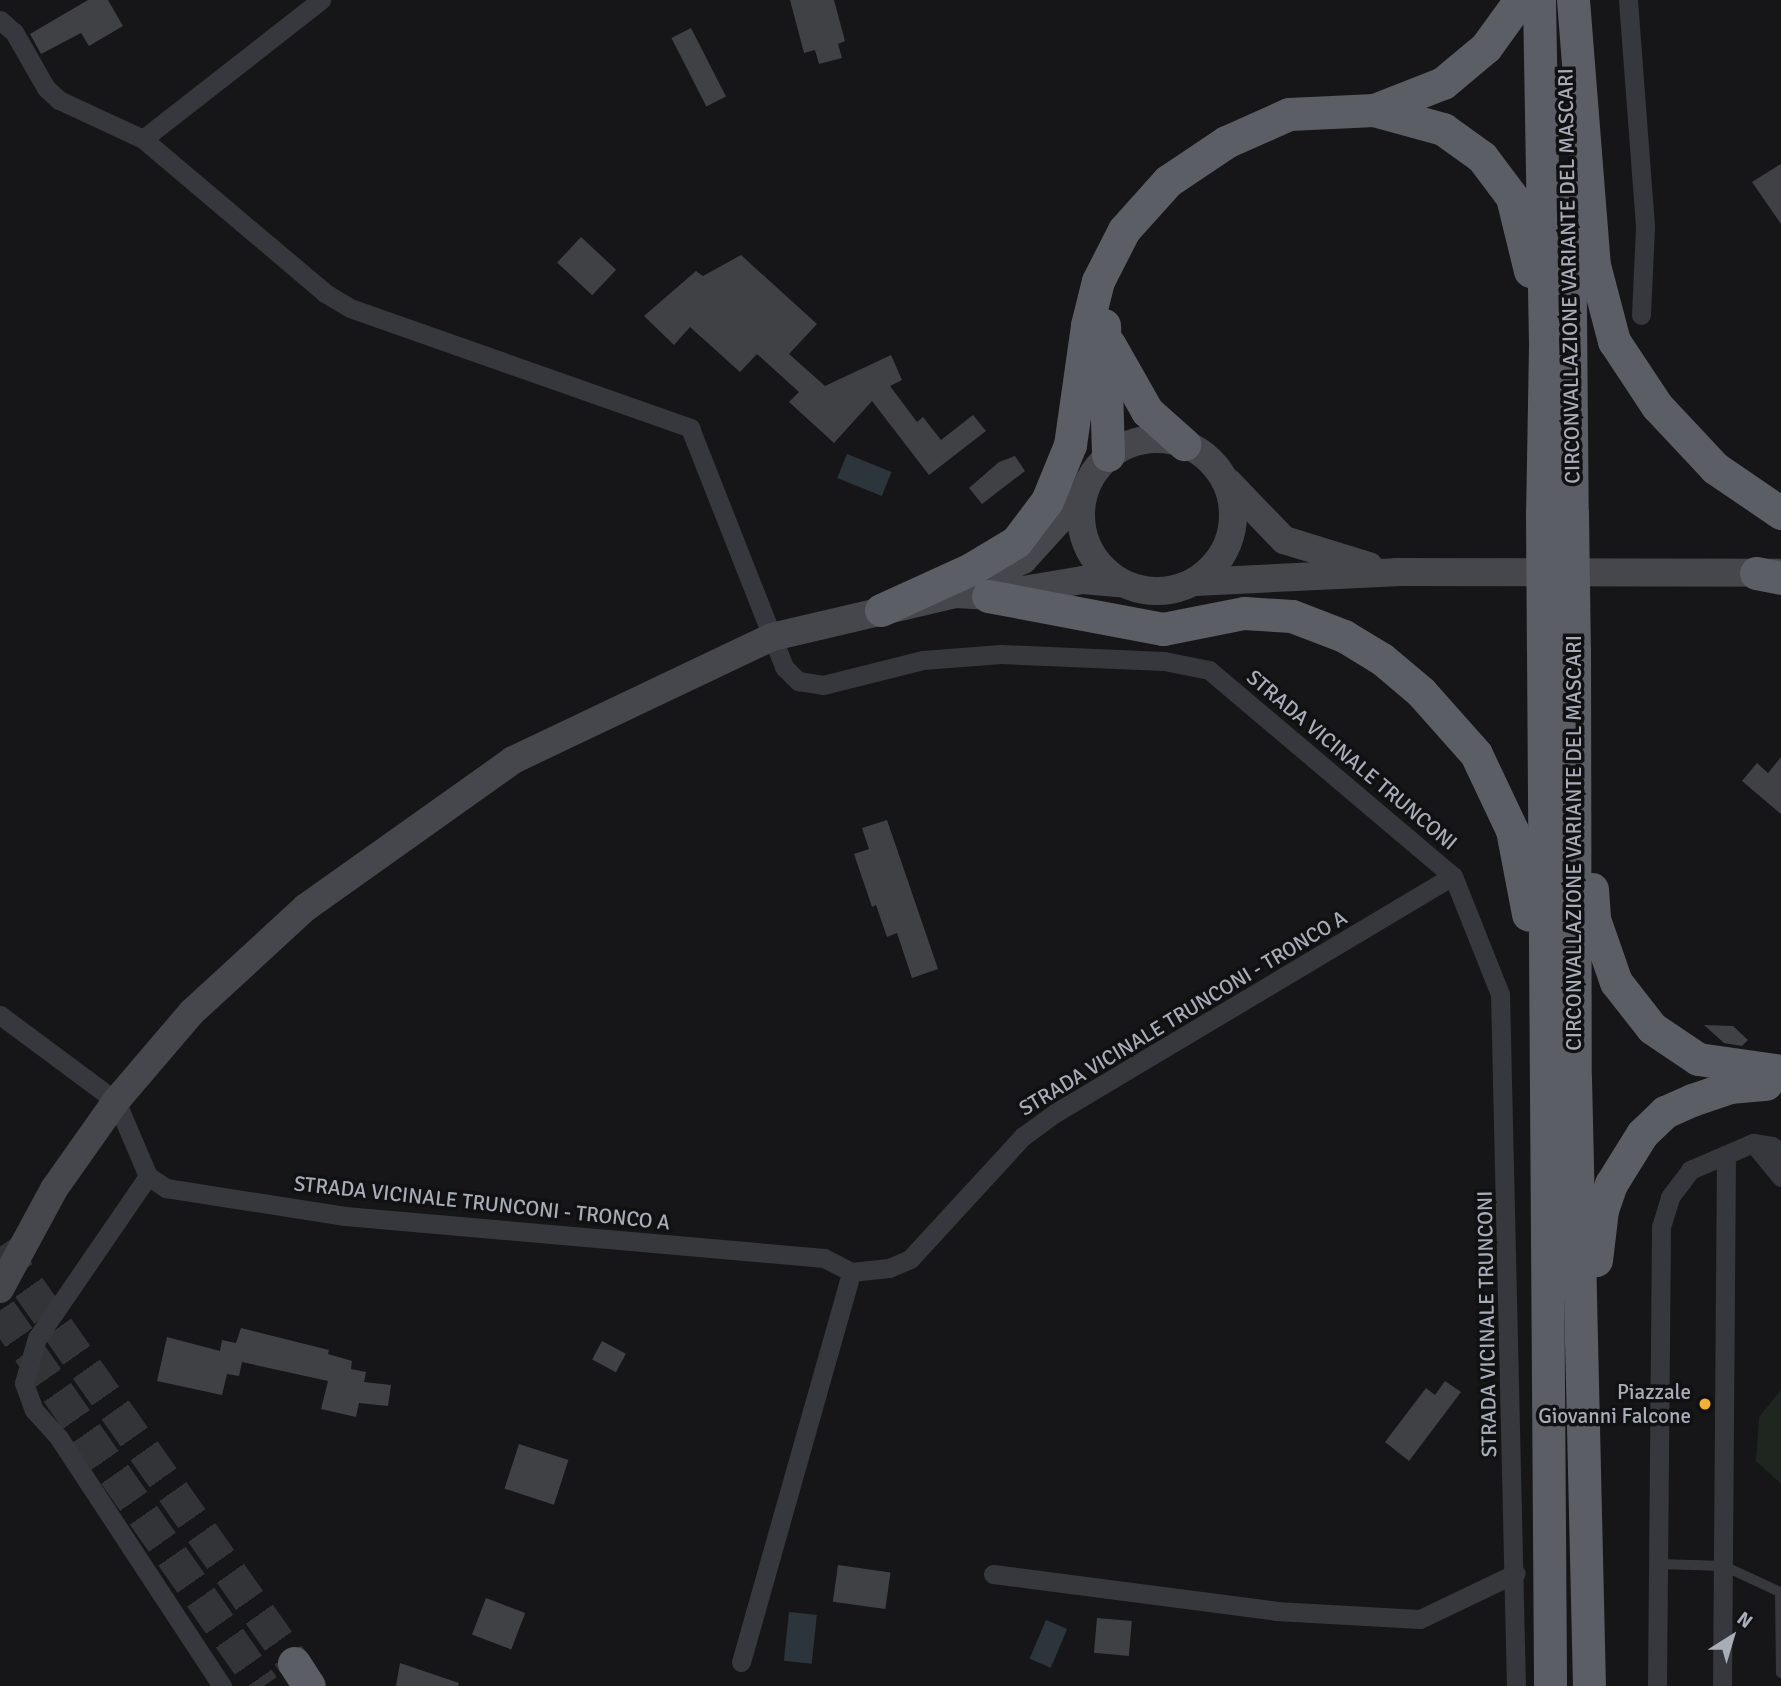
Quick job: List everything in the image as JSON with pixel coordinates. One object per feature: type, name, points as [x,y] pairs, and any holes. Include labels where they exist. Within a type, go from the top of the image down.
[{"type":"highway","points":[[1374,110],[1443,83],[1486,47],[1520,0]]},
{"type":"highway","name":"CIRCONVALLAZIONE VARIANTE DEL MASCARI","points":[[1539,0],[1545,346],[1557,513]]},
{"type":"highway","name":"CIRCONVALLAZIONE VARIANTE DEL MASCARI","points":[[1566,0],[1557,513],[1559,649],[1575,1079],[1589,1686]]},
{"type":"highway","points":[[1573,0],[1594,265],[1614,341],[1657,406],[1715,468],[1781,513]]},
{"type":"highway","points":[[881,610],[971,569],[1016,542],[1047,501],[1070,445],[1087,325],[1098,281],[1124,230],[1168,181],[1226,142],[1289,114],[1374,110],[1443,129],[1482,157],[1512,197],[1545,346]]},
{"type":"highway","points":[[1108,455],[1103,329],[1124,230]]},
{"type":"highway","points":[[1103,329],[1115,360],[1147,411],[1184,444]]},
{"type":"highway","points":[[988,596],[1163,629],[1244,613],[1292,616],[1354,642],[1421,692],[1476,754],[1512,830],[1525,887],[1546,1087]]},
{"type":"highway","points":[[1559,649],[1594,919],[1616,982],[1652,1028],[1698,1059],[1781,1071]]},
{"type":"highway","name":"CIRCONVALLAZIONE VARIANTE DEL MASCARI","points":[[1550,1686],[1546,1087],[1559,649]]},
{"type":"highway","points":[[1585,1483],[1597,1256],[1611,1184],[1642,1134],[1665,1112],[1729,1087],[1781,1082]]},
{"type":"highway","points":[[1588,1604],[1609,1686]]},
{"type":"main road","points":[[0,1289],[54,1189],[116,1101],[192,1012],[256,950],[408,830],[513,760],[772,636],[955,594],[1023,560],[1083,494],[1093,472],[1108,455],[1145,440],[1184,444],[1211,461],[1284,540],[1340,561],[1396,572]]},
{"type":"main road","points":[[1195,582],[1209,571],[1228,542],[1233,508],[1221,474]]},
{"type":"main road","points":[[1083,494],[1080,523],[1088,548],[1097,564],[1120,583]]},
{"type":"main road","points":[[955,594],[988,596],[1071,581],[1120,583],[1158,592],[1195,582],[1396,572],[1773,575]]},
{"type":"street","points":[[143,139],[321,0]]},
{"type":"street","points":[[1628,0],[1645,227],[1641,315]]},
{"type":"street","points":[[0,20],[14,32],[46,88],[59,100],[143,139],[325,293],[350,308],[690,428],[772,636]]},
{"type":"street","name":"STRADA VICINALE TRUNCONI","points":[[772,636],[784,667],[797,681],[823,685],[923,660],[1001,654],[1164,661],[1209,670],[1453,876],[1500,994],[1517,1686]]},
{"type":"street","name":"STRADA VICINALE TRUNCONI - TRONCO A","points":[[148,1176],[166,1188],[345,1216],[824,1258],[851,1272],[889,1268],[910,1259],[1022,1137],[1055,1113],[1453,876]]},
{"type":"street","points":[[0,1015],[116,1101],[148,1176],[37,1338],[24,1383],[34,1410],[59,1438],[222,1686]]},
{"type":"street","points":[[1657,1686],[1661,1227],[1670,1197],[1690,1170],[1753,1143],[1772,1146],[1781,1153]]},
{"type":"street","points":[[1753,1143],[1781,1177]]},
{"type":"street","points":[[1722,1686],[1726,1155]]},
{"type":"street","points":[[741,1662],[851,1272]]},
{"type":"street","points":[[993,1574],[1276,1611],[1420,1619],[1516,1573]]},
{"type":"lane","points":[[1659,1564],[1724,1566],[1780,1592],[1781,1673]]},
{"type":"shaded area","points":[[847,454],[892,472],[882,496],[837,478]]},
{"type":"shaded area","points":[[1781,1390],[1781,1484],[1756,1461],[1759,1417]]},
{"type":"shaded area","points":[[789,1612],[817,1615],[812,1664],[784,1661]]},
{"type":"shaded area","points":[[1046,1620],[1067,1629],[1051,1668],[1030,1659]]},
{"type":"building","points":[[88,0],[108,0],[123,26],[89,46],[81,33],[41,54],[30,34]]},
{"type":"building","points":[[790,0],[834,0],[845,41],[838,44],[842,58],[819,64],[815,50],[804,53]]},
{"type":"building","points":[[691,28],[726,97],[706,107],[671,38]]},
{"type":"building","points":[[1781,164],[1781,224],[1752,182]]},
{"type":"building","points":[[581,237],[616,270],[592,295],[557,263]]},
{"type":"building","points":[[741,255],[817,324],[789,354],[825,386],[891,355],[902,380],[890,386],[917,422],[923,417],[941,440],[973,415],[986,431],[929,475],[872,401],[834,443],[789,402],[799,392],[757,354],[740,372],[690,327],[674,345],[644,316],[696,271],[703,276]]},
{"type":"building","points":[[1015,456],[1025,471],[982,504],[969,488],[999,462]]},
{"type":"building","points":[[1781,757],[1781,814],[1742,781],[1757,763],[1768,773]]},
{"type":"building","points":[[887,820],[938,969],[912,978],[897,933],[887,937],[876,905],[872,907],[854,854],[869,849],[862,828]]},
{"type":"building","points":[[1704,1025],[1733,1026],[1748,1040],[1742,1046],[1724,1043]]},
{"type":"building","points":[[241,1328],[329,1350],[328,1354],[352,1361],[351,1369],[366,1372],[364,1382],[391,1385],[388,1406],[359,1403],[356,1417],[321,1409],[328,1381],[242,1362],[239,1376],[227,1374],[222,1395],[157,1381],[167,1337],[220,1351],[222,1340],[236,1343]]},
{"type":"building","points":[[602,1341],[626,1354],[616,1372],[592,1360]]},
{"type":"building","points":[[1445,1381],[1461,1392],[1409,1461],[1385,1442],[1426,1388],[1435,1395]]},
{"type":"building","points":[[519,1444],[568,1460],[554,1505],[504,1489]]},
{"type":"building","points":[[838,1565],[890,1572],[885,1609],[833,1602]]},
{"type":"building","points":[[486,1598],[525,1613],[511,1649],[472,1634]]},
{"type":"building","points":[[1097,1618],[1132,1621],[1129,1656],[1094,1653]]},
{"type":"building","points":[[400,1663],[459,1683],[458,1686],[396,1686]]},
{"type":"tunnel","points":[[0,1246],[294,1663]]},
{"type":"tunnel","points":[[0,1310],[263,1686]]},
{"type":"place","name":"Piazzale Giovanni Falcone","points":[[1705,1404]]}]
